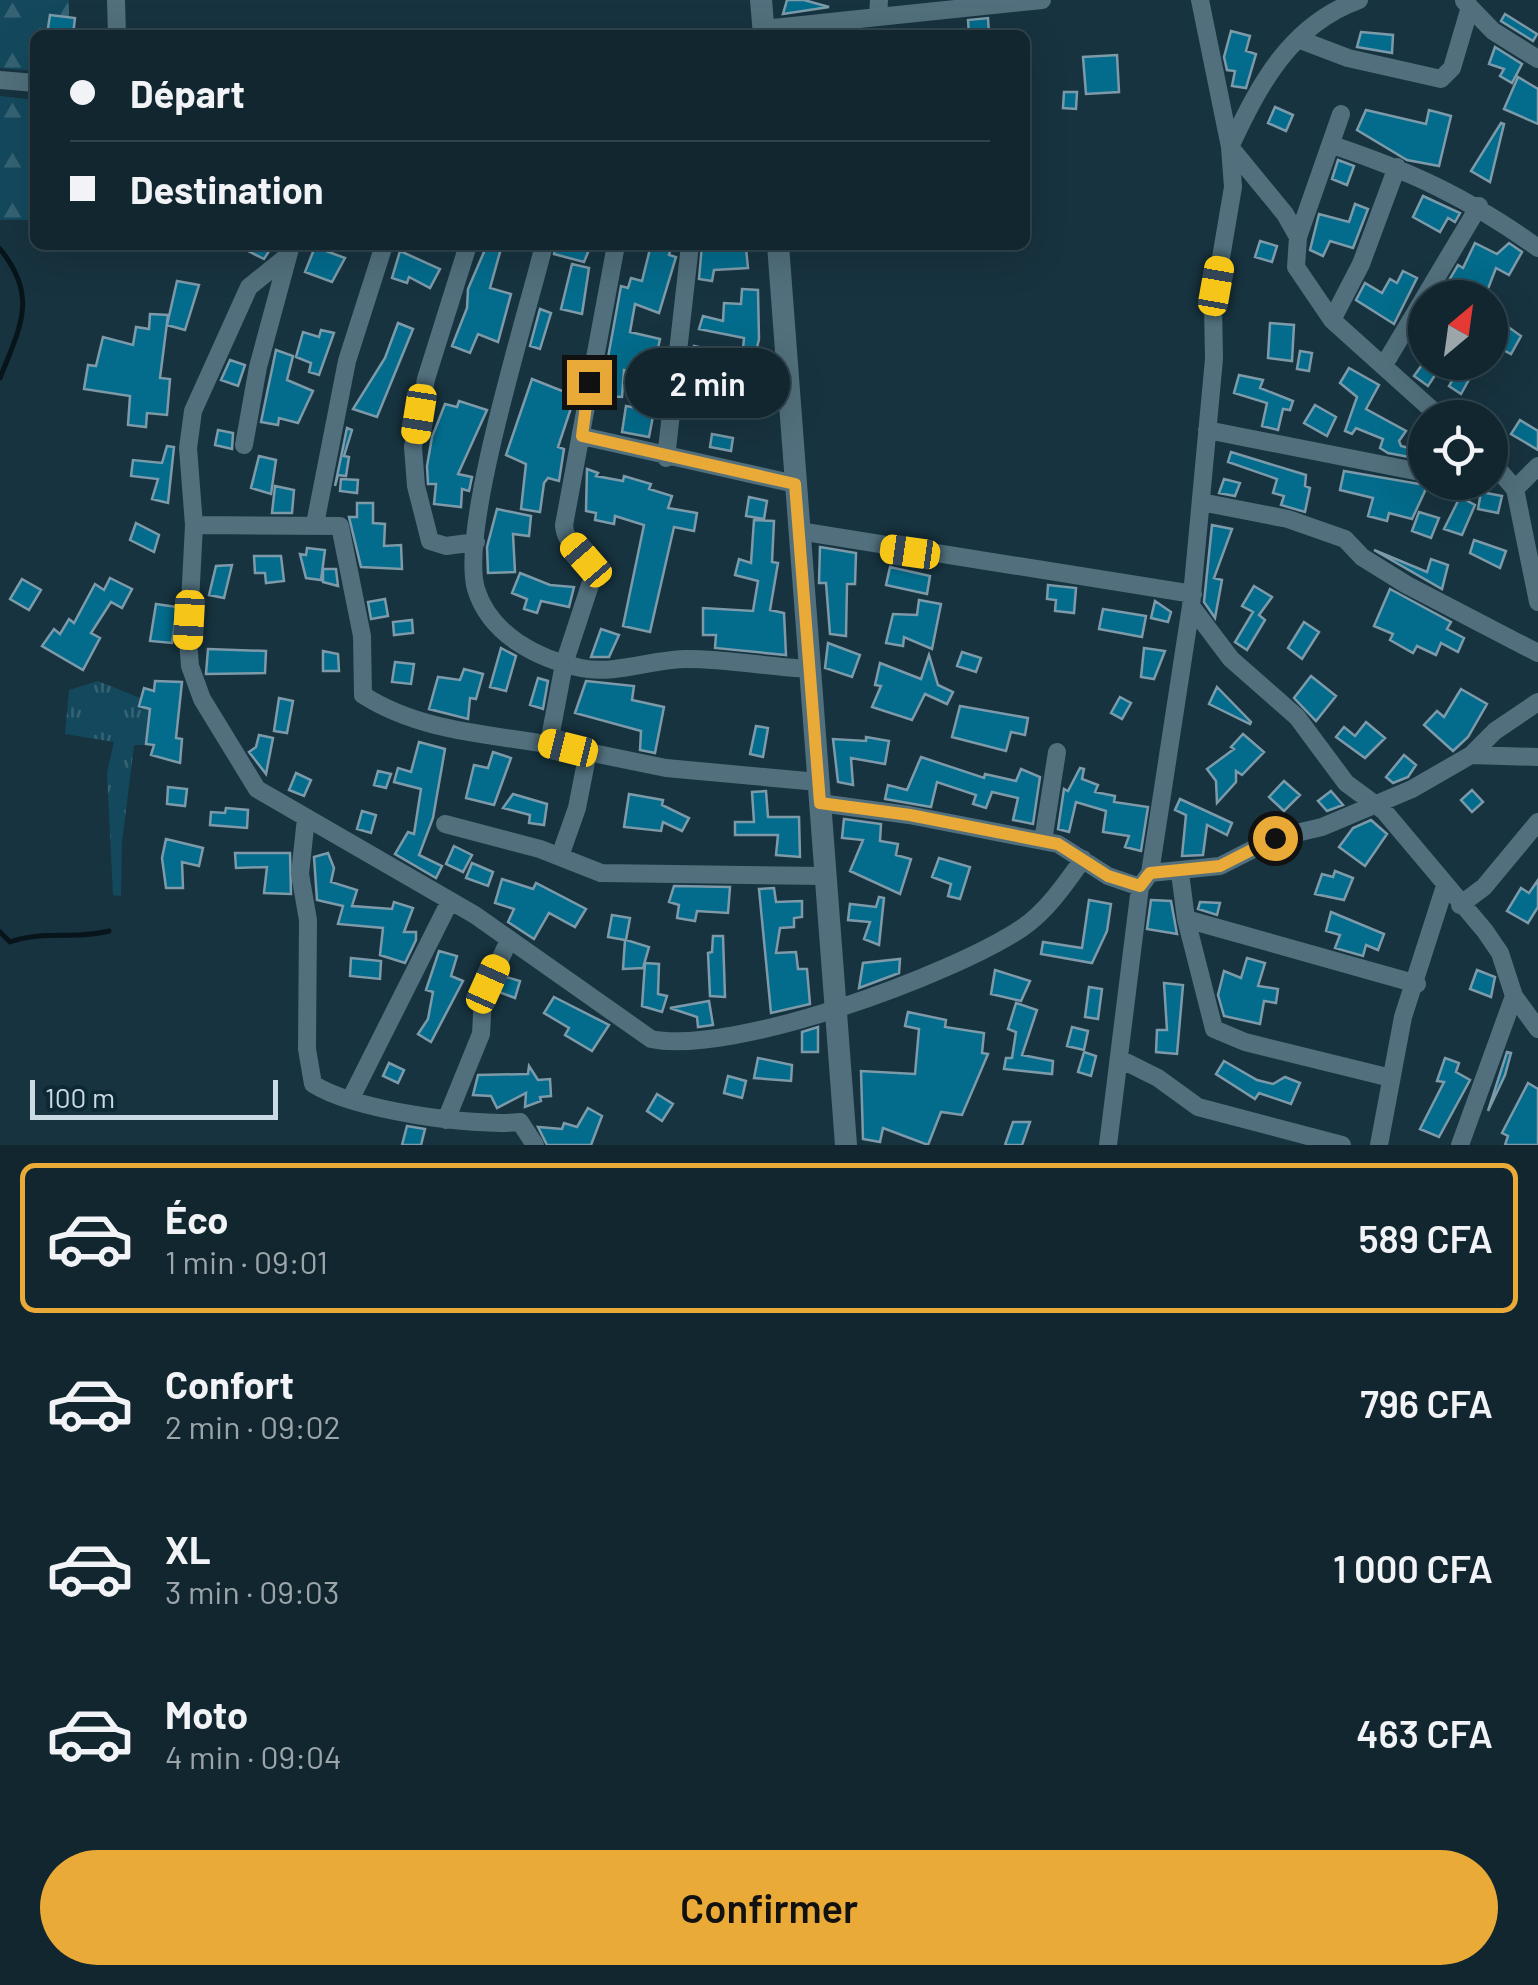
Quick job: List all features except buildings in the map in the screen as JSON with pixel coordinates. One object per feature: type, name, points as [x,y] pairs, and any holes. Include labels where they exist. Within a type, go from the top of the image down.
[{"type":"street","points":[[116,0],[117,30]]},
{"type":"street","points":[[761,0],[764,30]]},
{"type":"street","points":[[774,30],[879,9],[1042,0]]},
{"type":"street","points":[[1108,1145],[1145,880],[1192,600],[1213,306],[1233,188],[1230,147],[1200,0]]},
{"type":"street","points":[[1230,147],[1262,78],[1316,21],[1359,0]]},
{"type":"street","points":[[1298,39],[1348,58],[1442,79],[1452,68],[1466,4]]},
{"type":"street","points":[[1466,4],[1493,31],[1538,59]]},
{"type":"street","points":[[0,80],[30,83]]},
{"type":"street","points":[[1340,114],[1298,237],[1296,267],[1332,320],[1422,400]]},
{"type":"street","points":[[1332,145],[1397,167],[1478,206],[1538,248]]},
{"type":"street","points":[[1230,147],[1298,237]]},
{"type":"street","points":[[1332,320],[1362,264],[1397,167]]},
{"type":"street","points":[[1384,365],[1478,206]]},
{"type":"street","points":[[315,524],[347,361],[382,250]]},
{"type":"street","points":[[466,250],[426,378],[413,466],[430,541],[446,546],[476,542]]},
{"type":"street","points":[[543,250],[486,470],[476,542],[478,595],[499,626],[527,649],[586,669],[684,659],[810,669]]},
{"type":"street","points":[[549,743],[564,664],[592,579],[590,566],[563,532],[582,436],[592,354],[615,250]]},
{"type":"street","points":[[666,458],[689,250]]},
{"type":"street","points":[[778,250],[846,1145]]},
{"type":"street","points":[[244,445],[288,251]]},
{"type":"street","points":[[288,251],[249,287],[193,411],[188,448],[194,525],[190,666],[202,699],[256,788],[450,901],[651,1039],[667,1042],[730,1036],[876,998],[1023,927],[1040,913],[1082,859]]},
{"type":"street","points":[[1207,430],[1408,469]]},
{"type":"street","points":[[582,436],[795,484]]},
{"type":"street","points":[[1515,489],[1538,466]]},
{"type":"street","points":[[1508,481],[1515,489],[1538,602]]},
{"type":"street","points":[[1200,502],[1288,519],[1345,539],[1362,557],[1407,585],[1538,654]]},
{"type":"street","points":[[194,525],[333,524],[342,530],[362,636],[362,696],[423,721],[506,740],[549,743],[666,768],[819,792],[910,815],[1043,841],[1064,846],[1108,876],[1145,880],[1220,866],[1275,838],[1322,826],[1412,789],[1471,755],[1495,731],[1538,702]]},
{"type":"street","points":[[798,532],[1192,600],[1231,660],[1296,717],[1346,783],[1384,811],[1496,946],[1514,996],[1538,1029]]},
{"type":"street","points":[[560,856],[578,808],[588,752]]},
{"type":"street","points":[[1043,841],[1057,752]]},
{"type":"street","points":[[1471,755],[1538,757]]},
{"type":"street","points":[[306,818],[300,874],[310,950],[309,1076],[320,1088],[351,1098],[446,1120],[487,1126],[520,1122],[535,1145]]},
{"type":"street","points":[[1460,905],[1484,887],[1538,822]]},
{"type":"street","points":[[444,824],[614,874],[696,871],[826,876]]},
{"type":"street","points":[[1180,873],[1186,919],[1214,1029],[1245,1042],[1391,1078]]},
{"type":"street","points":[[1379,1145],[1403,1017],[1417,984],[1445,886]]},
{"type":"street","points":[[351,1098],[450,901]]},
{"type":"street","points":[[1186,919],[1417,984]]},
{"type":"street","points":[[446,1120],[481,1034],[484,996],[509,940]]},
{"type":"street","points":[[1460,1145],[1514,996]]},
{"type":"street","points":[[1120,1060],[1158,1078],[1198,1107],[1342,1145]]},
{"type":"green space","points":[[0,0],[69,0],[69,30],[30,30],[30,71],[0,68]]},
{"type":"green space","points":[[0,96],[30,99],[30,220],[0,220]]},
{"type":"green space","points":[[98,681],[150,702],[147,745],[134,745],[122,842],[121,896],[113,895],[107,773],[114,742],[65,734],[69,690]]},
{"type":"waterway","points":[[0,249],[12,266],[22,297],[19,327],[0,378]]},
{"type":"waterway","points":[[0,932],[10,942],[35,936],[109,931]]},
{"type":"route","points":[[589,382],[582,436],[795,484],[820,803],[910,815],[1058,844],[1108,876],[1140,886],[1150,873],[1220,866],[1275,838]]}]
